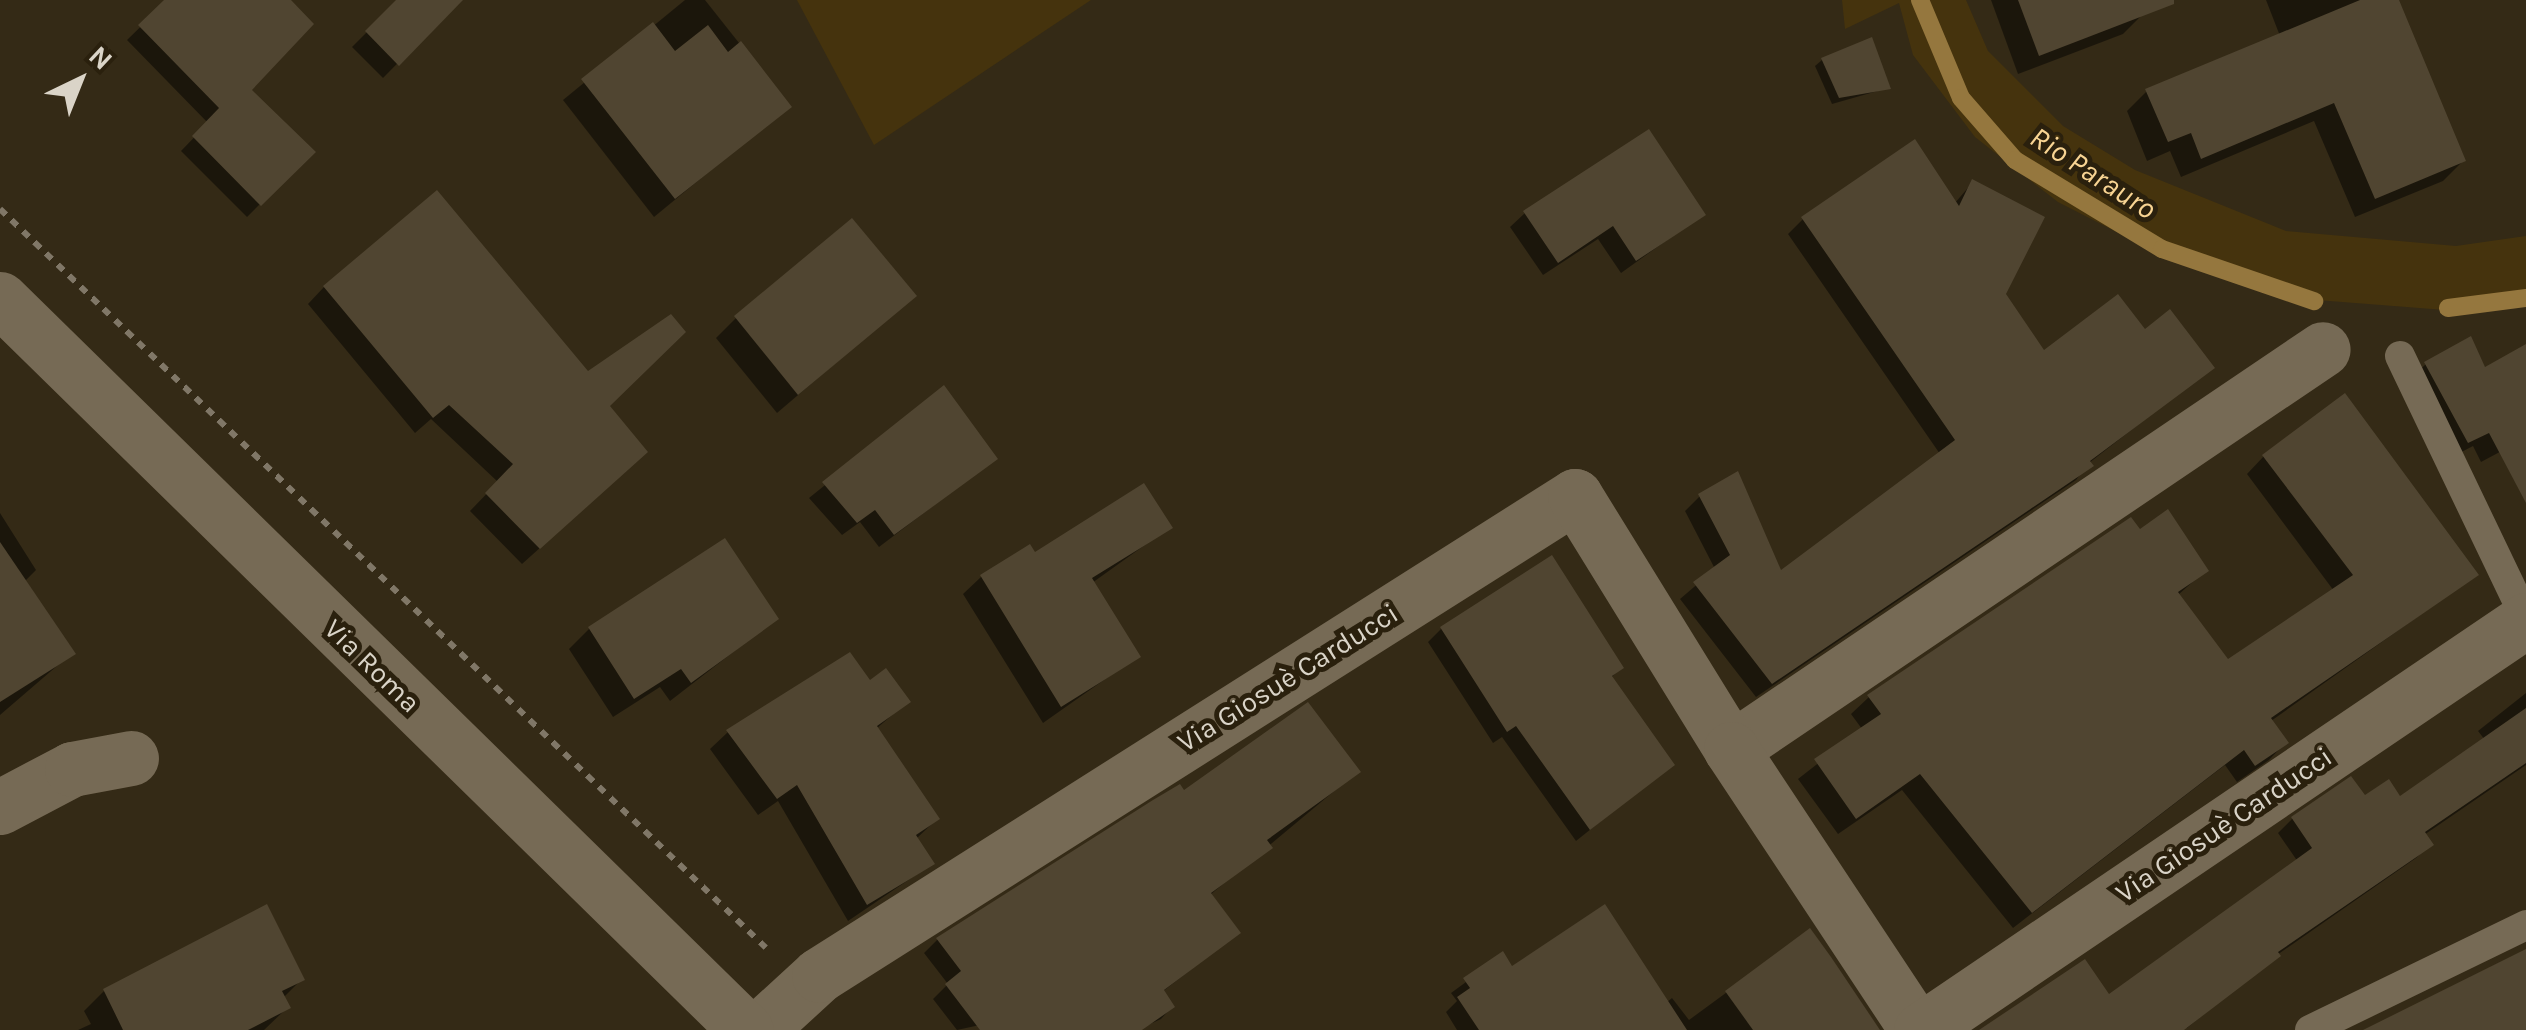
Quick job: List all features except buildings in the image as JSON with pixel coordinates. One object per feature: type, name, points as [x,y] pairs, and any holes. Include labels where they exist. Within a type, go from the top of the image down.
[{"type":"street","name":"Via Roma","points":[[0,301],[746,1030]]},
{"type":"street","points":[[1731,749],[2323,349]]},
{"type":"street","name":"Via Giosuè Carducci","points":[[759,1030],[819,975],[1576,496],[1731,749],[1919,1030],[2526,620]]},
{"type":"street","points":[[0,806],[72,769],[131,758]]},
{"type":"lane","points":[[2400,356],[2526,620]]},
{"type":"lane","points":[[2310,1030],[2526,925]]},
{"type":"path","points":[[0,209],[778,959]]},
{"type":"shaded area","points":[[797,0],[1091,0],[874,145]]},
{"type":"shaded area","points":[[1842,0],[1966,0],[1988,51],[2063,126],[2135,170],[2286,231],[2456,246],[2526,236],[2526,302],[2458,311],[2291,298],[2146,247],[2058,202],[1975,137],[1913,55],[1899,3],[1845,29]]},
{"type":"waterway","name":"Rio Parauro","points":[[1920,0],[1961,98],[2015,160],[2162,249],[2314,301]]},
{"type":"waterway","name":"Rio Parauro","points":[[2448,308],[2526,298]]}]
